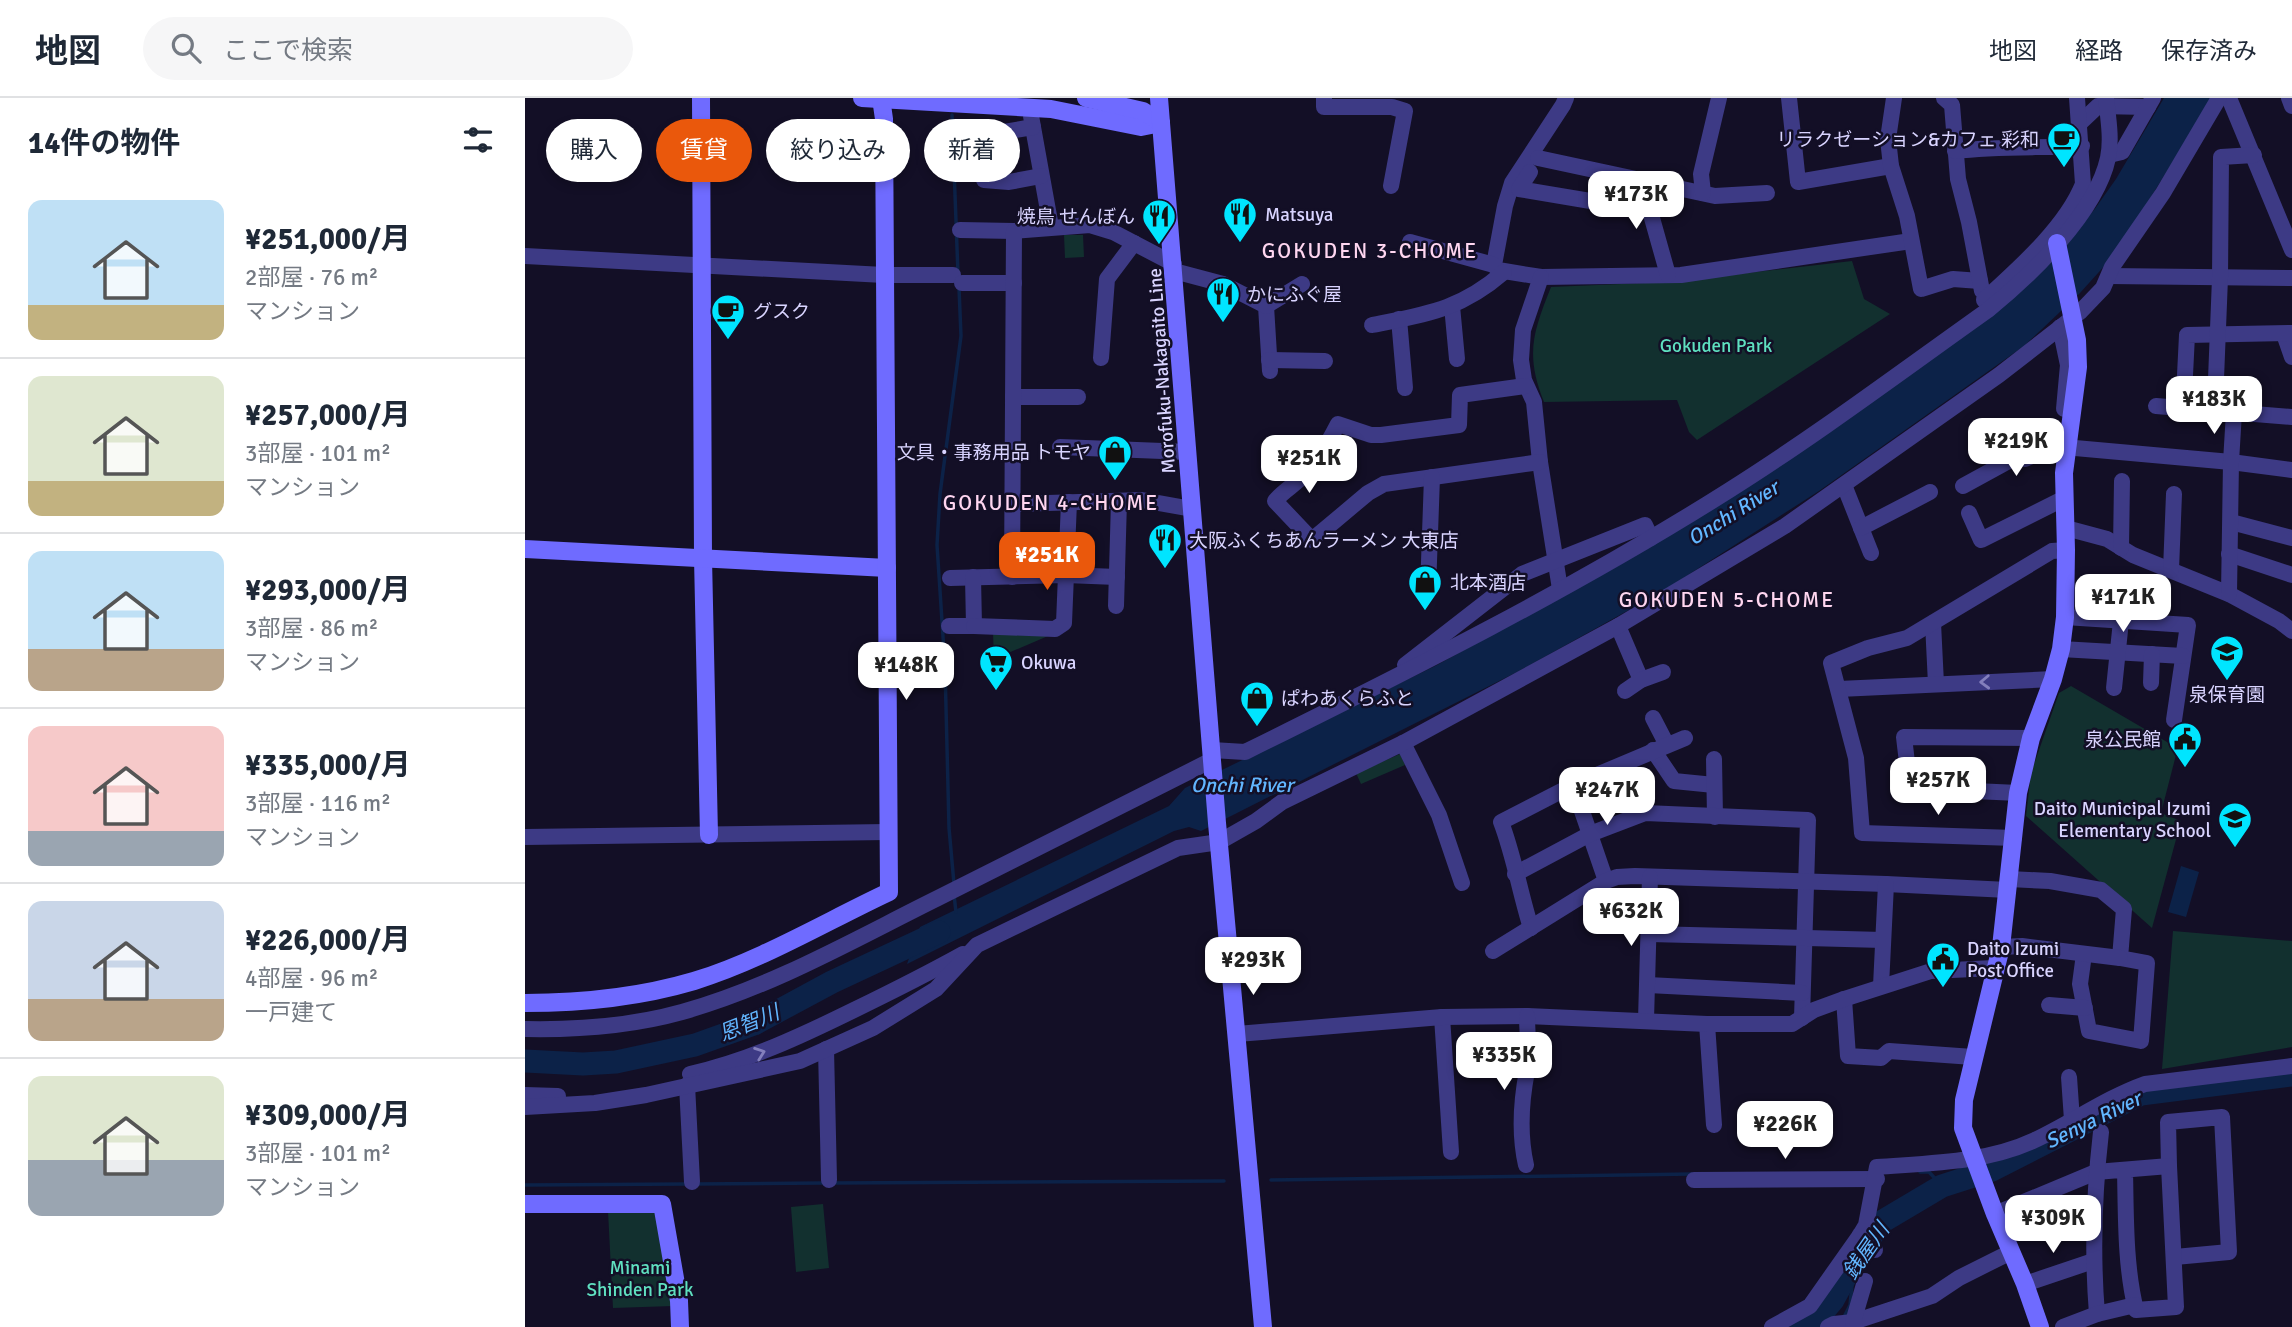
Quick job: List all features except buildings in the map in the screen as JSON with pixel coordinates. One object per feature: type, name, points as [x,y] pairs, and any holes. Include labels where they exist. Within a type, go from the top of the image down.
[{"type":"street","points":[[701,98],[703,558],[709,835]]},
{"type":"street","points":[[862,98],[1051,108],[1141,127],[1161,123]]},
{"type":"street","points":[[525,1003],[606,1000],[694,981],[736,965],[889,891],[882,98]]},
{"type":"street","points":[[1086,98],[1143,111],[1161,123]]},
{"type":"street","name":"Morofuku-Nakagaito Line","points":[[1159,98],[1219,842]]},
{"type":"street","points":[[1324,98],[1324,107],[1392,107],[1405,111],[1391,186]]},
{"type":"street","points":[[1372,325],[1452,306],[1484,289],[1499,268],[1504,206],[1512,183],[1566,98]]},
{"type":"street","points":[[1703,193],[1701,174],[1719,98]]},
{"type":"street","points":[[1789,98],[1798,182],[1891,166]]},
{"type":"street","points":[[1894,98],[1888,139],[1891,166],[1907,216],[1921,289],[1953,279],[1980,281]]},
{"type":"street","points":[[1944,98],[1952,105],[1958,178],[1986,305]]},
{"type":"street","points":[[1986,305],[2078,197],[2083,184],[2077,98]]},
{"type":"street","points":[[525,1095],[558,1096],[608,1091],[686,1075],[743,1059],[789,1042],[927,974],[978,945],[1178,848],[1219,842],[1256,821],[1282,802],[1403,743],[1618,626],[1785,526],[1999,374],[2080,312],[2103,288],[2112,267],[2176,173],[2219,98]]},
{"type":"street","points":[[2230,98],[2292,250]]},
{"type":"street","points":[[2288,98],[2292,106]]},
{"type":"street","points":[[2080,123],[2106,102],[2150,103],[2122,152],[2109,155]]},
{"type":"street","points":[[525,1029],[596,1027],[633,1022],[680,1013],[734,996],[829,952],[1212,759],[1245,752],[1403,674],[1651,538],[1791,449],[1986,305],[2014,288],[2091,202],[2109,155],[2106,102]]},
{"type":"street","points":[[1029,107],[1052,228]]},
{"type":"street","points":[[1551,124],[1557,129],[1519,189],[1650,211]]},
{"type":"street","points":[[1033,127],[980,136],[984,180],[1009,182],[1041,176]]},
{"type":"street","points":[[1955,151],[1985,147],[2018,149],[2082,146]]},
{"type":"street","points":[[2216,379],[2221,157],[2254,155]]},
{"type":"street","points":[[1538,158],[1715,196],[1767,193]]},
{"type":"street","points":[[1653,182],[1650,211],[1668,275]]},
{"type":"street","points":[[960,230],[1014,231],[1090,225],[1113,232],[1174,268],[1223,284],[1266,306]]},
{"type":"street","points":[[1012,576],[1014,231]]},
{"type":"street","points":[[1410,242],[1499,268],[1541,277],[1668,275],[1911,241]]},
{"type":"street","points":[[1101,358],[1107,279],[1133,243]]},
{"type":"street","points":[[2040,1327],[1963,1128],[1964,1100],[1973,1057],[2001,947],[2018,793],[2031,738],[2053,679],[2061,649],[2065,617],[2064,473],[2078,367],[2077,340],[2057,243]]},
{"type":"street","points":[[525,256],[1014,282]]},
{"type":"street","points":[[2109,276],[2292,278]]},
{"type":"street","points":[[1541,277],[1523,330],[1521,360],[1525,386],[1534,402],[1540,462],[1560,589]]},
{"type":"street","points":[[1266,306],[1302,285]]},
{"type":"street","points":[[1266,306],[1270,366],[1325,362]]},
{"type":"street","points":[[1452,306],[1457,359]]},
{"type":"street","points":[[2068,445],[2083,389],[2084,342],[2080,312]]},
{"type":"street","points":[[1399,319],[1405,388]]},
{"type":"street","points":[[2060,327],[2068,365],[2068,445]]},
{"type":"street","points":[[2185,375],[2187,335],[2288,334],[2292,357]]},
{"type":"street","points":[[1525,386],[1460,394],[1459,425],[1371,435],[1338,424],[1321,457],[1275,501],[1312,540],[1368,493],[1384,484],[1540,462]]},
{"type":"street","points":[[1013,397],[1077,397]]},
{"type":"street","points":[[2156,405],[2292,417]]},
{"type":"street","points":[[2229,594],[2234,412]]},
{"type":"street","points":[[1963,486],[2016,457],[2025,459],[2068,445],[2292,470]]},
{"type":"street","points":[[1060,447],[1188,452]]},
{"type":"street","points":[[1427,590],[1432,477]]},
{"type":"street","points":[[2121,548],[2122,481]]},
{"type":"street","points":[[1845,485],[1871,554]]},
{"type":"street","points":[[1861,528],[1930,492]]},
{"type":"street","points":[[2171,570],[2174,494]]},
{"type":"street","points":[[1969,513],[1981,540],[2065,498]]},
{"type":"street","points":[[1013,504],[1142,500],[1192,509]]},
{"type":"street","points":[[1116,606],[1119,501]]},
{"type":"street","points":[[949,626],[1055,629],[1064,623],[1069,502]]},
{"type":"street","points":[[2231,522],[2292,538]]},
{"type":"street","points":[[1403,674],[1402,667],[1522,574],[1645,525],[1651,538]]},
{"type":"street","points":[[2066,528],[2108,540],[2229,594],[2292,631]]},
{"type":"street","points":[[525,549],[887,568]]},
{"type":"street","points":[[2014,838],[1862,833],[1856,758],[1831,663],[1868,648],[1907,638],[2052,551],[2066,550]]},
{"type":"street","points":[[2229,554],[2292,575]]},
{"type":"street","points":[[950,578],[1066,575],[1117,577]]},
{"type":"street","points":[[973,577],[974,626]]},
{"type":"street","points":[[2065,617],[2188,625],[2174,720]]},
{"type":"street","points":[[2114,688],[2121,621]]},
{"type":"street","points":[[1933,623],[1936,684]]},
{"type":"street","points":[[1618,626],[1641,680]]},
{"type":"street","points":[[2061,649],[2183,656]]},
{"type":"street","points":[[2151,683],[2152,654]]},
{"type":"street","points":[[1625,691],[1641,680],[1663,672]]},
{"type":"street","points":[[1839,689],[2053,679]]},
{"type":"street","points":[[1653,718],[1660,747],[1674,781],[1714,785]]},
{"type":"street","points":[[2018,793],[1910,788],[1904,737],[2031,738]]},
{"type":"street","points":[[1531,928],[1515,874],[1512,850],[1501,822],[1573,785],[1685,738]]},
{"type":"street","points":[[1403,743],[1439,815],[1462,883]]},
{"type":"street","points":[[1714,759],[1716,817]]},
{"type":"street","points":[[1573,785],[1606,881]]},
{"type":"street","points":[[1515,874],[1591,834],[1645,813],[1808,820],[1802,1018]]},
{"type":"street","points":[[525,838],[887,832]]},
{"type":"street","points":[[1219,842],[1263,1327]]},
{"type":"street","points":[[1493,951],[1606,881],[1617,877],[1887,884],[2009,885],[2050,881],[2101,890],[2124,909],[2120,958]]},
{"type":"street","points":[[1646,1020],[1650,877]]},
{"type":"street","points":[[1881,986],[1887,884]]},
{"type":"street","points":[[1650,934],[1883,940]]},
{"type":"street","points":[[525,1107],[595,1103],[646,1095],[800,1061],[873,1028],[936,989],[978,945]]},
{"type":"street","points":[[2001,947],[2022,946],[2120,958],[2147,963],[2141,1041],[2089,1031],[2080,984],[2084,954]]},
{"type":"street","points":[[1237,1034],[1442,1017],[1527,1016],[1707,1024],[1792,1024],[1815,1010],[1931,971],[1994,968]]},
{"type":"street","points":[[1648,985],[1802,993]]},
{"type":"street","points":[[1844,999],[1848,1056],[1881,1058],[1889,1051],[1973,1057]]},
{"type":"street","points":[[2049,1004],[2085,1008]]},
{"type":"street","points":[[1526,1165],[1522,1144],[1523,1083],[1527,1070],[1527,1016]]},
{"type":"street","points":[[1442,1017],[1451,1152]]},
{"type":"street","points":[[1707,1024],[1714,1125]]},
{"type":"street","points":[[826,1049],[829,1180]]},
{"type":"street","points":[[1694,1180],[1877,1174],[1974,1159],[2033,1141],[2123,1092],[2145,1084],[2292,1066]]},
{"type":"street","points":[[2069,1077],[2072,1120]]},
{"type":"street","points":[[687,1085],[692,1182]]},
{"type":"street","points":[[2125,1170],[2126,1219],[2136,1310],[2176,1307],[2168,1122],[2222,1117],[2229,1252],[2175,1257]]},
{"type":"street","points":[[2097,1314],[2093,1261],[2096,1172],[2101,1132]]},
{"type":"street","points":[[1995,1214],[2096,1172],[2169,1166]]},
{"type":"street","points":[[1772,1327],[1810,1306],[1860,1235],[1866,1225],[1877,1174]]},
{"type":"street","points":[[525,1204],[662,1204],[679,1301],[680,1327]]},
{"type":"street","points":[[1860,1235],[1875,1250]]},
{"type":"street","points":[[1843,1325],[1932,1296],[1959,1278],[2011,1252]]},
{"type":"street","points":[[2025,1284],[2093,1261]]},
{"type":"street","points":[[1843,1325],[1865,1281]]},
{"type":"street","points":[[2063,1327],[2097,1314],[2135,1306]]},
{"type":"green space","points":[[1064,235],[1083,235],[1084,257],[1065,258]]},
{"type":"green space","name":"Gokuden Park","points":[[1852,261],[1864,299],[1890,314],[1697,440],[1689,432],[1677,400],[1544,402],[1533,357],[1536,331],[1551,287],[1668,282]]},
{"type":"green space","points":[[993,633],[1048,636],[994,659]]},
{"type":"green space","points":[[2071,686],[2167,742],[2177,751],[2161,813],[2181,821],[2152,928],[2026,816],[2031,773],[2059,693]]},
{"type":"green space","points":[[1400,754],[1405,765],[1361,784],[1356,773]]},
{"type":"green space","points":[[2173,931],[2292,941],[2292,1047],[2162,1069]]},
{"type":"green space","points":[[823,1204],[829,1268],[796,1272],[791,1207]]},
{"type":"green space","name":"Minami Shinden Park","points":[[650,1209],[657,1215],[673,1306],[613,1308],[608,1211]]},
{"type":"water","name":"Onchi River","points":[[2164,98],[2212,98],[2117,252],[2080,293],[2024,346],[1819,491],[1663,591],[1519,671],[1201,831],[1189,827],[1174,831],[907,964],[920,927],[1169,806],[1185,788],[1437,665],[1608,571],[1767,473],[2061,248],[2094,210],[2116,179]]},
{"type":"water","points":[[2181,866],[2199,872],[2186,917],[2168,912]]},
{"type":"waterway","points":[[952,115],[958,274]]},
{"type":"waterway","points":[[954,884],[949,828],[945,667],[937,545],[940,494],[961,336],[959,288]]},
{"type":"waterway","points":[[954,895],[956,912]]},
{"type":"waterway","name":"恩智川","points":[[525,1061],[583,1064],[616,1062],[695,1045],[754,1024],[832,982],[939,932]]},
{"type":"waterway","name":"Senya River","points":[[1800,1327],[1822,1313],[1833,1300],[1859,1252],[1883,1221],[1942,1186],[1992,1170],[2141,1094],[2292,1075]]},
{"type":"waterway","points":[[1920,1172],[1929,1172],[1942,1186]]},
{"type":"waterway","points":[[1271,1180],[1692,1174]]},
{"type":"waterway","points":[[832,1183],[1224,1181]]},
{"type":"waterway","points":[[695,1184],[824,1183]]},
{"type":"waterway","points":[[525,1185],[687,1184]]},
{"type":"waterway","name":"銭屋川","points":[[1844,1317],[1850,1305],[1852,1286],[1845,1276]]},
{"type":"place","name":"リラクゼーション&カフェ 彩和","points":[[2064,169]]},
{"type":"place","name":"Matsuya","points":[[1240,244]]},
{"type":"place","name":"焼鳥 せんぼん","points":[[1159,246]]},
{"type":"place","name":"かにふぐ屋","points":[[1223,324]]},
{"type":"place","name":"グスク","points":[[728,341]]},
{"type":"place","name":"文具・事務用品 トモヤ","points":[[1115,482]]},
{"type":"place","name":"大阪ふくちあんラーメン 大東店","points":[[1165,570]]},
{"type":"place","name":"北本酒店","points":[[1425,612]]},
{"type":"place","name":"泉保育園","points":[[2227,682]]},
{"type":"place","name":"Okuwa","points":[[996,692]]},
{"type":"place","name":"ぱわあくらふと","points":[[1257,728]]},
{"type":"place","name":"泉公民館","points":[[2185,769]]},
{"type":"place","name":"Daito Municipal Izumi Elementary School","points":[[2235,849]]},
{"type":"place","name":"Daito Izumi Post Office","points":[[1943,989]]},
{"type":"district","name":"GOKUDEN 3-CHOME","points":[[1370,251]]},
{"type":"district","name":"GOKUDEN 4-CHOME","points":[[1051,503]]},
{"type":"district","name":"GOKUDEN 5-CHOME","points":[[1727,600]]}]
